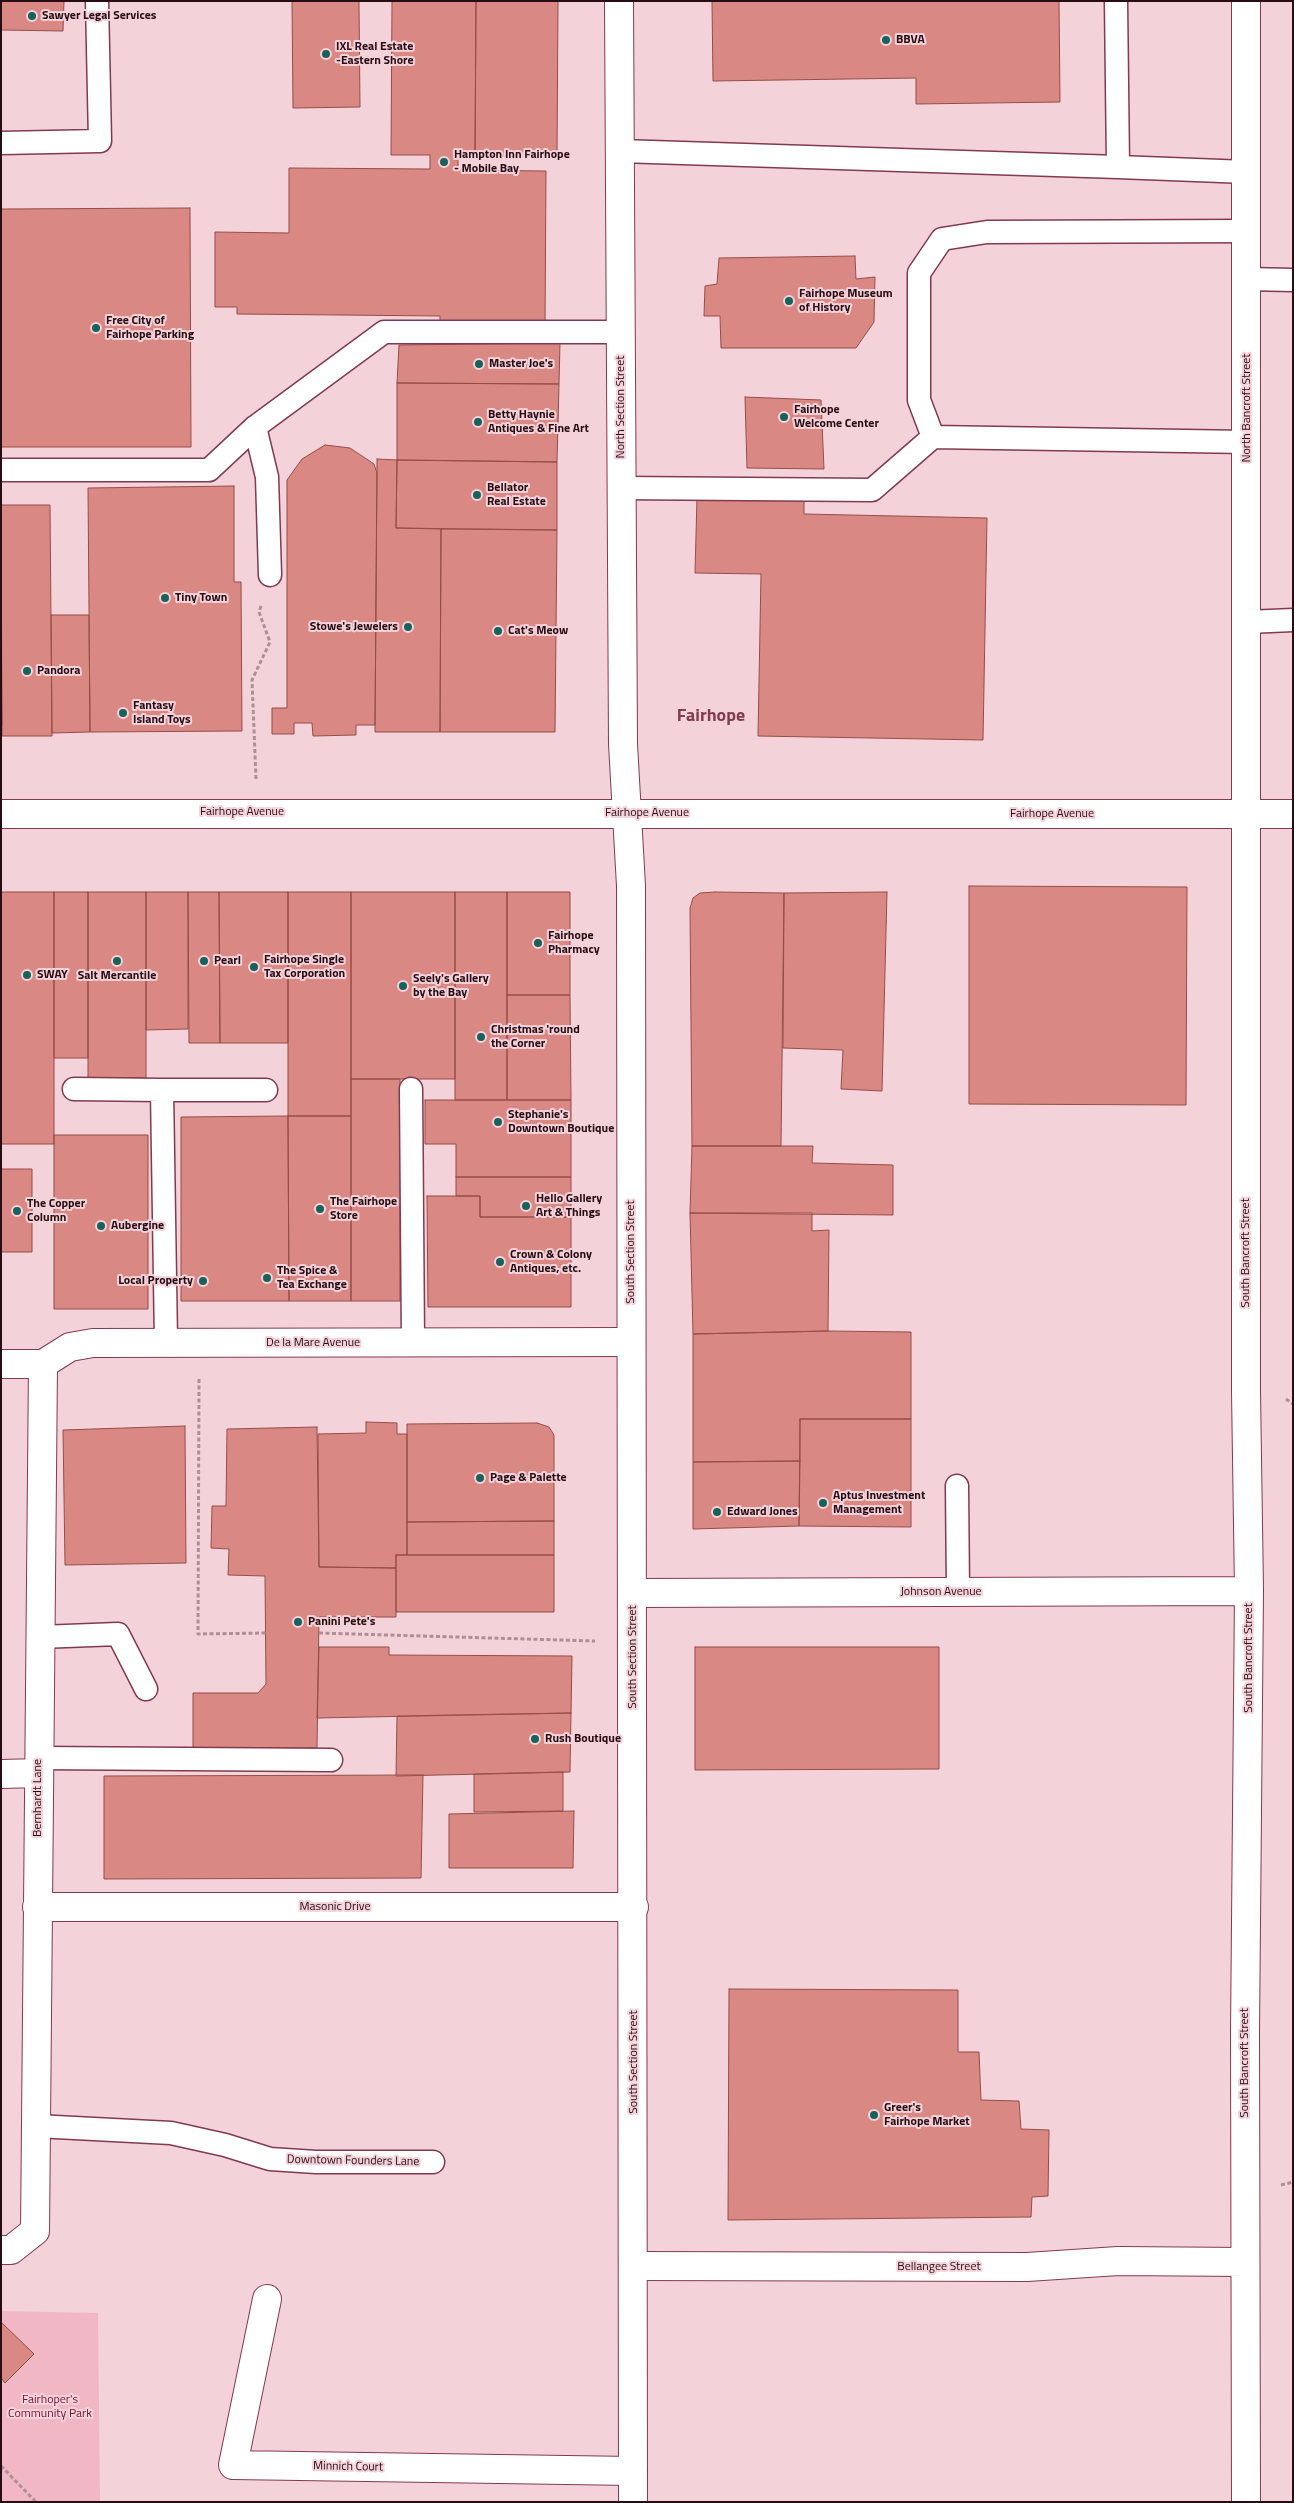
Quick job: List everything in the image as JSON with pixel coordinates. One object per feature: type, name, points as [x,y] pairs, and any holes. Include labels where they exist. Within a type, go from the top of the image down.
[{"type":"street","name":"North Section Street","points":[[619,1],[623,744],[627,813]]},
{"type":"street","name":"North Bancroft Street","points":[[1246,1],[1247,814]]},
{"type":"street","name":"Fairhope Avenue","points":[[1,814],[258,812],[1293,814]]},
{"type":"street","name":"South Section Street","points":[[627,813],[631,886],[634,1906],[633,2502]]},
{"type":"street","name":"South Bancroft Street","points":[[1246,2502],[1245,2262],[1249,1591],[1246,1391],[1247,814]]},
{"type":"street","name":"De la Mare Avenue","points":[[43,1364],[70,1347],[93,1343],[631,1342]]},
{"type":"street","points":[[1,1364],[43,1364]]},
{"type":"street","name":"Bernhardt Lane","points":[[1,2250],[11,2250],[35,2231],[43,1364]]},
{"type":"street","name":"Johnson Avenue","points":[[633,1593],[1249,1591]]},
{"type":"street","points":[[1,1774],[39,1766]]},
{"type":"street","name":"Masonic Drive","points":[[37,1906],[634,1906]]},
{"type":"street","name":"Bellangee Street","points":[[634,2266],[1027,2267],[1118,2260],[1245,2262]]},
{"type":"street","name":"Minnich Court","points":[[267,2299],[232,2465],[633,2471]]},
{"type":"lane","points":[[1,143],[100,142],[97,1]]},
{"type":"lane","points":[[1116,1],[1118,167]]},
{"type":"lane","points":[[620,151],[1247,172]]},
{"type":"lane","points":[[933,437],[919,400],[919,273],[942,240],[986,232],[1247,231]]},
{"type":"lane","points":[[1247,279],[1293,280]]},
{"type":"lane","points":[[1,470],[209,470],[254,427],[384,332],[621,332]]},
{"type":"lane","points":[[254,427],[267,477],[270,575]]},
{"type":"lane","points":[[621,488],[872,490],[933,437],[1247,442]]},
{"type":"lane","points":[[1247,622],[1293,620]]},
{"type":"lane","points":[[74,1088],[266,1090]]},
{"type":"lane","points":[[411,1089],[413,1342]]},
{"type":"lane","points":[[162,1090],[166,1343]]},
{"type":"lane","points":[[957,1486],[958,1592]]},
{"type":"lane","points":[[40,1637],[118,1634],[146,1689]]},
{"type":"lane","points":[[39,1766],[332,1760]]},
{"type":"lane","name":"Downtown Founders Lane","points":[[36,2126],[171,2133],[225,2145],[270,2159],[316,2162],[433,2162]]},
{"type":"path","points":[[258,812],[252,680],[270,642],[259,612],[270,575]]},
{"type":"path","points":[[199,1343],[198,1634],[266,1633]]},
{"type":"path","points":[[1286,1399],[1293,1404]]},
{"type":"path","points":[[319,1633],[558,1641],[633,1641]]},
{"type":"path","points":[[1,2466],[36,2502]]},
{"type":"green space","name":"Fairhoper's Community Park","points":[[1,2311],[98,2313],[100,2502],[1,2502]]},
{"type":"building","name":"Sawyer Legal Services","points":[[1,1],[64,1],[63,31],[1,30]]},
{"type":"building","name":"IXL Real Estate -Eastern Shore","points":[[292,1],[359,1],[360,107],[293,108]]},
{"type":"building","name":"Hampton Inn Fairhope - Mobile Bay","points":[[392,1],[476,1],[475,155],[458,155],[458,170],[546,171],[545,328],[440,327],[440,316],[237,314],[237,307],[215,307],[215,232],[289,233],[289,168],[430,169],[430,155],[391,155]]},
{"type":"building","points":[[476,1],[558,1],[557,157],[475,155]]},
{"type":"building","name":"BBVA","points":[[712,1],[1059,1],[1060,102],[916,104],[916,78],[713,81]]},
{"type":"building","name":"Free City of Fairhope Parking","points":[[190,208],[191,447],[1,447],[1,209]]},
{"type":"building","name":"Fairhope Museum of History","points":[[855,256],[856,279],[875,277],[874,322],[856,348],[721,348],[720,316],[704,316],[705,286],[717,284],[719,258]]},
{"type":"building","name":"Master Joe's","points":[[560,343],[559,384],[397,383],[399,345]]},
{"type":"building","name":"Betty Haynie Antiques & Fine Art","points":[[397,383],[559,384],[557,462],[397,460]]},
{"type":"building","name":"Fairhope Welcome Center","points":[[745,397],[821,400],[824,469],[747,468]]},
{"type":"building","points":[[325,445],[350,448],[374,464],[377,473],[375,725],[356,725],[356,735],[313,736],[312,723],[294,723],[294,734],[272,734],[272,708],[287,708],[287,480],[302,459]]},
{"type":"building","name":"Stowe's Jewelers","points":[[377,459],[397,460],[396,528],[441,529],[440,732],[375,732]]},
{"type":"building","name":"Bellator Real Estate","points":[[397,460],[557,462],[557,530],[396,528]]},
{"type":"building","name":"Tiny Town","points":[[234,486],[234,582],[241,582],[242,731],[90,732],[88,488]]},
{"type":"building","points":[[697,498],[804,500],[804,514],[987,518],[983,740],[758,736],[761,574],[695,573]]},
{"type":"building","name":"Pandora","points":[[1,505],[50,505],[52,736],[2,736]]},
{"type":"building","name":"Cat's Meow","points":[[441,529],[557,530],[555,732],[440,732]]},
{"type":"building","points":[[51,615],[89,615],[90,732],[52,733]]},
{"type":"building","points":[[1,617],[2,725],[1,725]]},
{"type":"building","points":[[969,886],[1187,887],[1186,1105],[969,1104]]},
{"type":"building","name":"SWAY","points":[[1,892],[54,892],[54,1144],[1,1144]]},
{"type":"building","points":[[54,892],[88,892],[88,1058],[54,1058]]},
{"type":"building","name":"Salt Mercantile","points":[[88,892],[146,892],[146,1078],[88,1078]]},
{"type":"building","points":[[146,892],[188,892],[188,1029],[146,1030]]},
{"type":"building","name":"Pearl","points":[[188,892],[219,892],[220,1043],[189,1043]]},
{"type":"building","name":"Fairhope Single Tax Corporation","points":[[219,892],[288,892],[288,1043],[220,1043]]},
{"type":"building","points":[[288,892],[351,892],[351,1116],[288,1116]]},
{"type":"building","name":"Seely's Gallery by the Bay","points":[[351,892],[455,892],[455,1079],[351,1079]]},
{"type":"building","name":"Christmas 'round the Corner","points":[[455,892],[507,892],[507,1100],[455,1100]]},
{"type":"building","name":"Fairhope Pharmacy","points":[[507,892],[570,892],[570,995],[507,995]]},
{"type":"building","points":[[887,892],[882,1091],[841,1089],[843,1050],[783,1048],[784,893]]},
{"type":"building","points":[[700,893],[784,893],[781,1146],[692,1146],[690,908],[693,898]]},
{"type":"building","points":[[507,995],[570,995],[571,1100],[507,1100]]},
{"type":"building","points":[[351,1079],[400,1079],[400,1301],[351,1301]]},
{"type":"building","name":"Stephanie's Downtown Boutique","points":[[425,1100],[571,1100],[571,1177],[456,1177],[456,1144],[425,1144]]},
{"type":"building","points":[[288,1116],[289,1301],[181,1301],[181,1117]]},
{"type":"building","name":"The Fairhope Store","points":[[288,1116],[351,1116],[351,1301],[289,1301]]},
{"type":"building","name":"Aubergine","points":[[54,1135],[148,1135],[148,1309],[54,1309]]},
{"type":"building","points":[[692,1146],[813,1146],[812,1163],[893,1165],[893,1215],[690,1213]]},
{"type":"building","name":"The Copper Column","points":[[1,1169],[32,1169],[32,1252],[1,1252]]},
{"type":"building","name":"Hello Gallery Art & Things","points":[[456,1177],[571,1177],[571,1217],[480,1217],[480,1196],[456,1196]]},
{"type":"building","name":"Crown & Colony Antiques, etc.","points":[[427,1196],[480,1196],[480,1217],[571,1217],[571,1307],[428,1307]]},
{"type":"building","points":[[690,1213],[812,1213],[812,1231],[829,1230],[828,1331],[693,1334]]},
{"type":"building","points":[[828,1331],[911,1332],[911,1419],[800,1419],[800,1461],[693,1462],[693,1334]]},
{"type":"building","points":[[800,1419],[911,1419],[911,1527],[799,1526]]},
{"type":"building","points":[[366,1422],[397,1423],[397,1434],[407,1434],[407,1555],[396,1555],[396,1568],[319,1567],[318,1434],[366,1433]]},
{"type":"building","name":"Page & Palette","points":[[537,1423],[549,1427],[554,1435],[554,1521],[407,1522],[407,1424]]},
{"type":"building","points":[[185,1426],[186,1563],[65,1565],[63,1430]]},
{"type":"building","points":[[317,1427],[319,1567],[396,1568],[396,1617],[319,1617],[317,1748],[193,1748],[193,1693],[258,1693],[266,1684],[265,1576],[228,1575],[229,1549],[211,1548],[212,1506],[226,1506],[227,1429]]},
{"type":"building","points":[[800,1461],[799,1526],[693,1529],[693,1462]]},
{"type":"building","points":[[554,1521],[554,1555],[407,1555],[407,1522]]},
{"type":"building","points":[[396,1555],[554,1555],[554,1612],[396,1612]]},
{"type":"building","points":[[319,1647],[389,1647],[389,1655],[572,1656],[571,1713],[317,1718]]},
{"type":"building","points":[[695,1647],[939,1647],[939,1769],[695,1770]]},
{"type":"building","points":[[571,1713],[570,1772],[396,1776],[397,1716]]},
{"type":"building","points":[[563,1772],[563,1811],[474,1812],[474,1774]]},
{"type":"building","points":[[423,1775],[421,1878],[104,1879],[104,1776]]},
{"type":"building","points":[[574,1811],[573,1868],[449,1868],[449,1814]]},
{"type":"building","name":"Greer's Fairhope Market","points":[[729,1989],[958,1990],[958,2052],[979,2052],[981,2100],[1019,2101],[1021,2129],[1049,2130],[1048,2196],[1032,2197],[1031,2217],[728,2220]]},
{"type":"building","points":[[1,2322],[34,2354],[5,2383],[1,2378]]},
{"type":"place","name":"Sawyer Legal Services","points":[[32,16]]},
{"type":"place","name":"BBVA","points":[[886,40]]},
{"type":"place","name":"IXL Real Estate -Eastern Shore","points":[[326,54]]},
{"type":"place","name":"Hampton Inn Fairhope - Mobile Bay","points":[[444,162]]},
{"type":"place","name":"Fairhope Museum of History","points":[[789,301]]},
{"type":"place","name":"Free City of Fairhope Parking","points":[[96,328]]},
{"type":"place","name":"Master Joe's","points":[[479,364]]},
{"type":"place","name":"Fairhope Welcome Center","points":[[784,417]]},
{"type":"place","name":"Betty Haynie Antiques & Fine Art","points":[[478,422]]},
{"type":"place","name":"Bellator Real Estate","points":[[477,495]]},
{"type":"place","name":"Tiny Town","points":[[165,598]]},
{"type":"place","name":"Stowe's Jewelers","points":[[408,627]]},
{"type":"place","name":"Cat's Meow","points":[[498,631]]},
{"type":"place","name":"Pandora","points":[[27,671]]},
{"type":"place","name":"Fantasy Island Toys","points":[[123,713]]},
{"type":"place","name":"Fairhope Pharmacy","points":[[538,943]]},
{"type":"place","name":"Salt Mercantile","points":[[117,961]]},
{"type":"place","name":"Pearl","points":[[204,961]]},
{"type":"place","name":"Fairhope Single Tax Corporation","points":[[254,967]]},
{"type":"place","name":"SWAY","points":[[27,975]]},
{"type":"place","name":"Seely's Gallery by the Bay","points":[[403,986]]},
{"type":"place","name":"Christmas 'round the Corner","points":[[481,1037]]},
{"type":"place","name":"Stephanie's Downtown Boutique","points":[[498,1122]]},
{"type":"place","name":"Hello Gallery Art & Things","points":[[526,1206]]},
{"type":"place","name":"The Fairhope Store","points":[[320,1209]]},
{"type":"place","name":"The Copper Column","points":[[17,1211]]},
{"type":"place","name":"Aubergine","points":[[101,1226]]},
{"type":"place","name":"Crown & Colony Antiques, etc.","points":[[500,1262]]},
{"type":"place","name":"The Spice & Tea Exchange","points":[[267,1278]]},
{"type":"place","name":"Local Property","points":[[203,1281]]},
{"type":"place","name":"Page & Palette","points":[[480,1478]]},
{"type":"place","name":"Aptus Investment Management","points":[[823,1503]]},
{"type":"place","name":"Edward Jones","points":[[717,1512]]},
{"type":"place","name":"Panini Pete's","points":[[298,1622]]},
{"type":"place","name":"Rush Boutique","points":[[535,1739]]},
{"type":"place","name":"Greer's Fairhope Market","points":[[874,2115]]},
{"type":"district","name":"Fairhope","points":[[711,717]]}]
